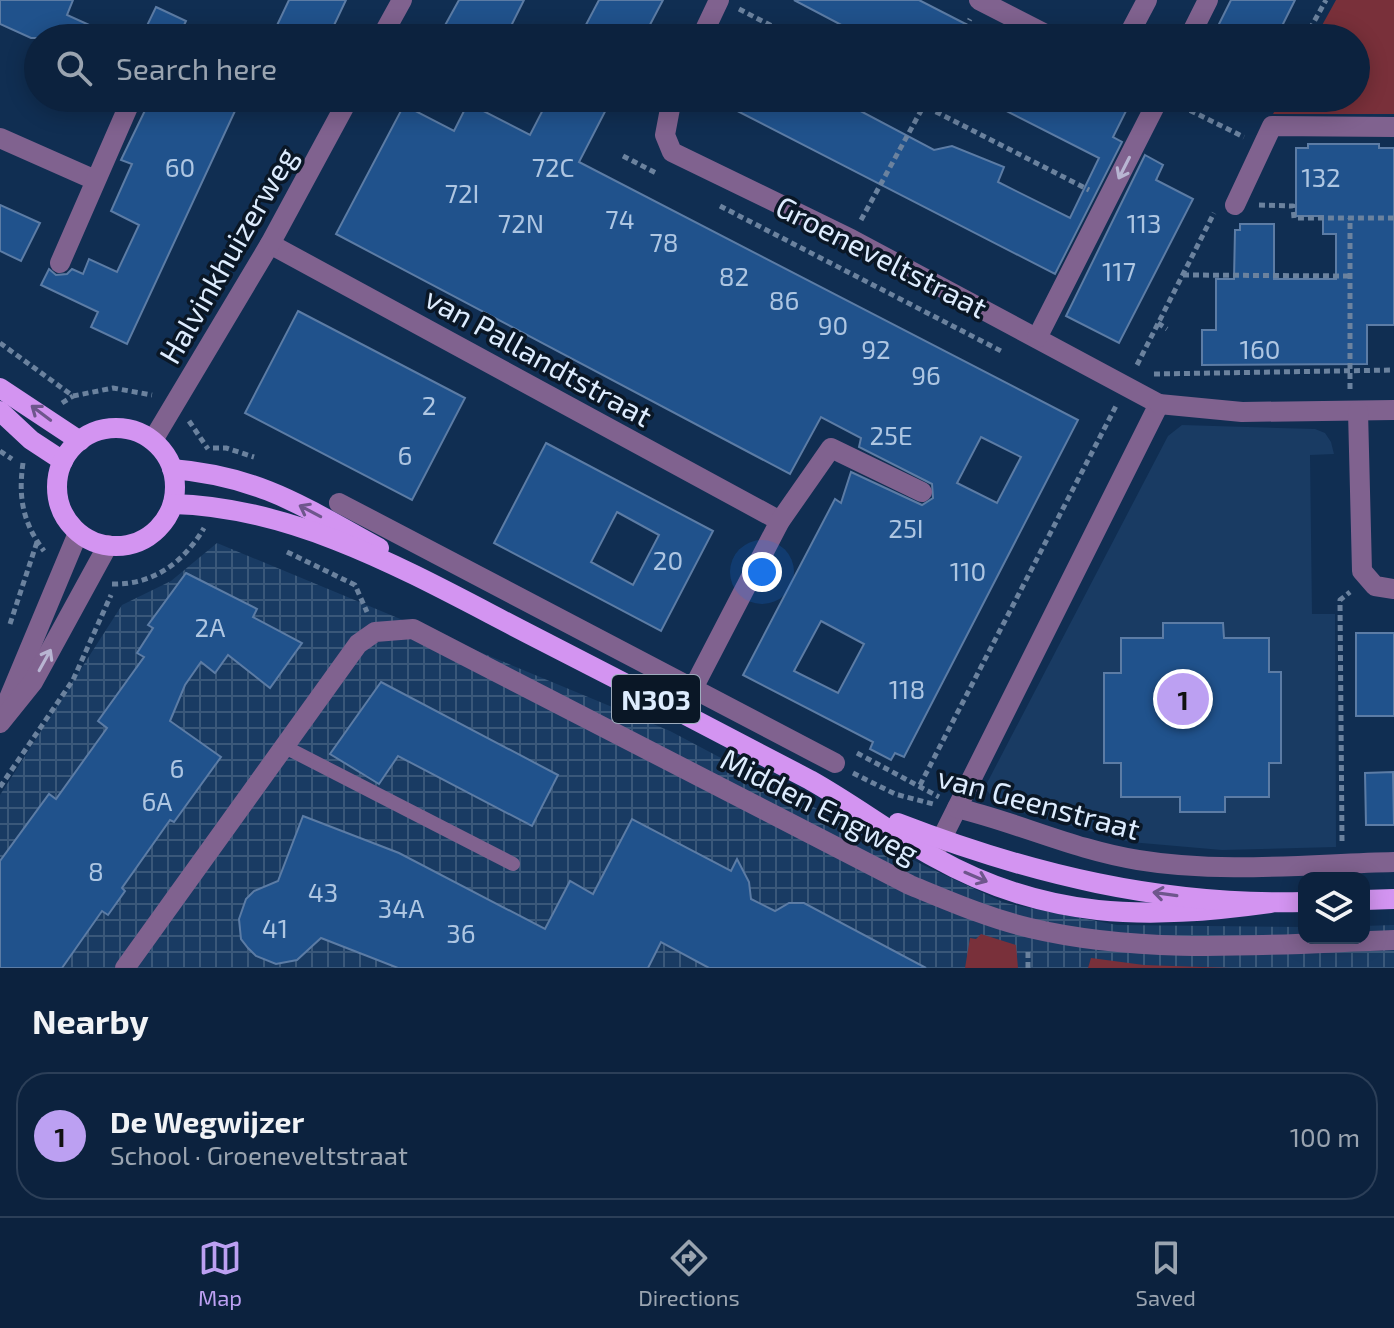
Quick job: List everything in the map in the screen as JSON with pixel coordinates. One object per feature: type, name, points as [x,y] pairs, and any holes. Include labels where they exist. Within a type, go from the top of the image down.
[{"type":"main road","points":[[0,388],[80,441]]},
{"type":"main road","points":[[0,411],[31,440],[63,461]]},
{"type":"main road","points":[[110,428],[133,430],[153,440],[172,469],[173,504],[162,524],[151,535],[138,541],[108,545],[78,533],[63,515],[57,493],[56,481],[69,449],[110,428]]},
{"type":"main road","name":"N303","points":[[172,469],[213,472],[266,488],[384,551],[449,593]]},
{"type":"main road","name":"N303","points":[[173,504],[211,505],[284,521],[449,593],[937,848],[980,879],[1092,911],[1140,915],[1298,902]]},
{"type":"main road","points":[[1370,900],[1394,899]]},
{"type":"street","points":[[389,24],[402,0]]},
{"type":"street","points":[[979,0],[1026,24]]},
{"type":"street","points":[[1134,24],[1147,0]]},
{"type":"street","points":[[1196,24],[1208,0]]},
{"type":"street","points":[[711,24],[727,3]]},
{"type":"street","points":[[60,263],[126,112]]},
{"type":"street","name":"Halvinkhuizerweg","points":[[153,440],[270,244],[341,112]]},
{"type":"street","name":"Groeneveltstraat","points":[[669,112],[665,135],[672,152],[851,239],[1037,338],[1130,379],[1159,404]]},
{"type":"street","points":[[1037,338],[1152,112]]},
{"type":"street","points":[[1227,204],[1272,126],[1394,127]]},
{"type":"street","points":[[0,138],[95,180]]},
{"type":"street","name":"van Pallandtstraat","points":[[270,244],[780,521]]},
{"type":"street","points":[[937,848],[1159,404],[1242,412],[1394,410]]},
{"type":"street","points":[[1354,411],[1360,560],[1367,579],[1375,586],[1394,589]]},
{"type":"street","points":[[681,712],[780,521],[831,448],[922,492]]},
{"type":"street","points":[[339,503],[829,760]]},
{"type":"street","points":[[0,721],[78,533]]},
{"type":"street","points":[[0,721],[33,682],[108,545]]},
{"type":"street","name":"Midden Engweg","points":[[375,632],[413,629],[910,885],[983,915],[1033,929],[1130,944],[1241,945],[1394,940]]},
{"type":"street","points":[[129,967],[358,644],[375,632]]},
{"type":"street","name":"van Geenstraat","points":[[957,808],[1056,842],[1140,861],[1215,867],[1394,862]]},
{"type":"lane","points":[[285,747],[513,864]]},
{"type":"path","points":[[1313,24],[1326,0]]},
{"type":"path","points":[[727,3],[768,24]]},
{"type":"path","points":[[851,239],[920,112]]},
{"type":"path","points":[[935,112],[1108,199]]},
{"type":"path","points":[[1194,112],[1251,141]]},
{"type":"path","points":[[623,156],[665,177]]},
{"type":"path","name":"Groeneveltstraat","points":[[707,199],[1016,358]]},
{"type":"path","points":[[1100,402],[1114,409],[1182,275],[1227,204],[1293,206],[1294,218],[1394,218]]},
{"type":"path","points":[[1350,218],[1349,371],[1354,411]]},
{"type":"path","points":[[1182,275],[1350,276]]},
{"type":"path","points":[[1158,323],[1167,329]]},
{"type":"path","points":[[1130,379],[1154,374],[1394,370]]},
{"type":"path","name":"van Geenstraat","points":[[829,760],[849,749],[920,785],[1114,409]]},
{"type":"path","points":[[9,628],[37,541],[28,528],[19,490],[23,466]]},
{"type":"path","points":[[206,525],[217,527]]},
{"type":"path","points":[[285,551],[355,585],[375,632]]},
{"type":"path","points":[[1342,863],[1340,600],[1367,579]]},
{"type":"path","points":[[0,787],[73,680],[116,584]]},
{"type":"path","name":"van Geenstraat","points":[[829,760],[895,794],[957,808]]},
{"type":"shaded area","points":[[1336,0],[1394,0],[1394,114],[1273,114],[1370,112],[1370,24],[1323,24]]},
{"type":"shaded area","points":[[1182,425],[1315,429],[1325,433],[1331,442],[1334,454],[1310,455],[1312,614],[1335,614],[1336,847],[1222,850],[1130,842],[1024,813],[994,801],[987,790],[987,783],[1168,436]]},
{"type":"shaded area","points":[[217,543],[670,731],[925,866],[1005,903],[1117,925],[1298,927],[1298,944],[1370,944],[1370,926],[1394,925],[1394,968],[0,968],[0,795],[122,605],[171,581]]},
{"type":"shaded area","points":[[981,934],[1016,945],[1018,968],[965,968],[970,938],[976,939]]},
{"type":"shaded area","points":[[1091,958],[1144,965],[1231,968],[1088,968]]},
{"type":"building","points":[[0,0],[73,0],[67,15],[87,24],[24,24],[24,35],[0,24]]},
{"type":"building","points":[[289,0],[346,0],[335,24],[278,24]]},
{"type":"building","points":[[459,0],[524,0],[512,24],[446,24]]},
{"type":"building","points":[[599,0],[663,0],[650,24],[586,24]]},
{"type":"building","points":[[794,0],[919,0],[966,24],[839,24]]},
{"type":"building","points":[[1231,0],[1295,0],[1283,24],[1219,24]]},
{"type":"building","points":[[156,7],[186,21],[185,24],[148,24]]},
{"type":"building","points":[[144,112],[235,112],[127,344],[91,327],[98,312],[41,285],[49,269],[56,275],[67,274],[72,269],[83,274],[89,259],[117,272],[139,225],[111,211],[132,164],[121,160]]},
{"type":"building","points":[[400,112],[417,112],[454,131],[464,112],[485,112],[530,135],[542,112],[605,112],[579,162],[1078,420],[904,757],[895,753],[891,760],[870,749],[873,742],[743,675],[835,499],[841,503],[851,472],[922,505],[933,498],[932,484],[859,447],[861,438],[821,417],[790,474],[336,234]],"holes":[[[981,437],[1021,457],[997,503],[957,483]],[[821,621],[864,644],[838,693],[794,671]]]},
{"type":"building","points":[[739,112],[862,112],[934,150],[952,146],[1004,167],[998,182],[1070,218],[1099,158],[1009,112],[1126,112],[1113,137],[1122,142],[1055,274]]},
{"type":"building","points":[[1308,144],[1379,144],[1379,148],[1394,148],[1394,325],[1367,325],[1367,364],[1202,365],[1202,330],[1216,330],[1216,279],[1234,279],[1235,230],[1240,230],[1240,224],[1274,224],[1274,279],[1336,279],[1336,234],[1323,234],[1323,216],[1296,216],[1296,148],[1308,148]]},
{"type":"building","points":[[1145,155],[1163,165],[1156,180],[1193,199],[1119,343],[1066,316]]},
{"type":"building","points":[[0,205],[40,223],[21,261],[0,251]]},
{"type":"building","points":[[298,311],[465,398],[412,500],[245,413]]},
{"type":"building","points":[[546,443],[713,531],[661,631],[494,543]],"holes":[[[617,512],[659,535],[633,585],[591,562]]]},
{"type":"building","points":[[186,573],[257,609],[253,617],[302,643],[270,688],[228,655],[215,673],[201,662],[185,685],[170,721],[221,757],[174,822],[170,820],[122,888],[125,891],[108,915],[102,911],[62,968],[0,968],[0,861],[49,794],[56,799],[107,728],[98,721],[144,657],[137,653],[153,628],[148,625]]},
{"type":"building","points":[[1163,623],[1223,623],[1224,638],[1269,638],[1269,672],[1281,672],[1281,763],[1269,763],[1269,797],[1225,797],[1225,812],[1180,812],[1180,797],[1121,797],[1121,763],[1104,763],[1104,673],[1121,673],[1121,638],[1163,638]]},
{"type":"building","points":[[1356,633],[1394,633],[1394,716],[1356,716]]},
{"type":"building","points":[[381,682],[558,775],[532,826],[398,756],[379,784],[330,754]]},
{"type":"building","points":[[1393,772],[1394,825],[1366,825],[1365,773]]},
{"type":"building","points":[[303,816],[399,853],[545,929],[570,881],[593,894],[632,819],[731,871],[737,859],[749,882],[751,899],[775,911],[789,903],[804,903],[926,968],[709,968],[661,942],[648,968],[398,968],[321,938],[297,960],[276,964],[256,956],[248,948],[241,939],[239,919],[246,899],[254,891],[278,881]]},
{"type":"place","name":"De Wegwijzer","points":[[1183,699]]}]
